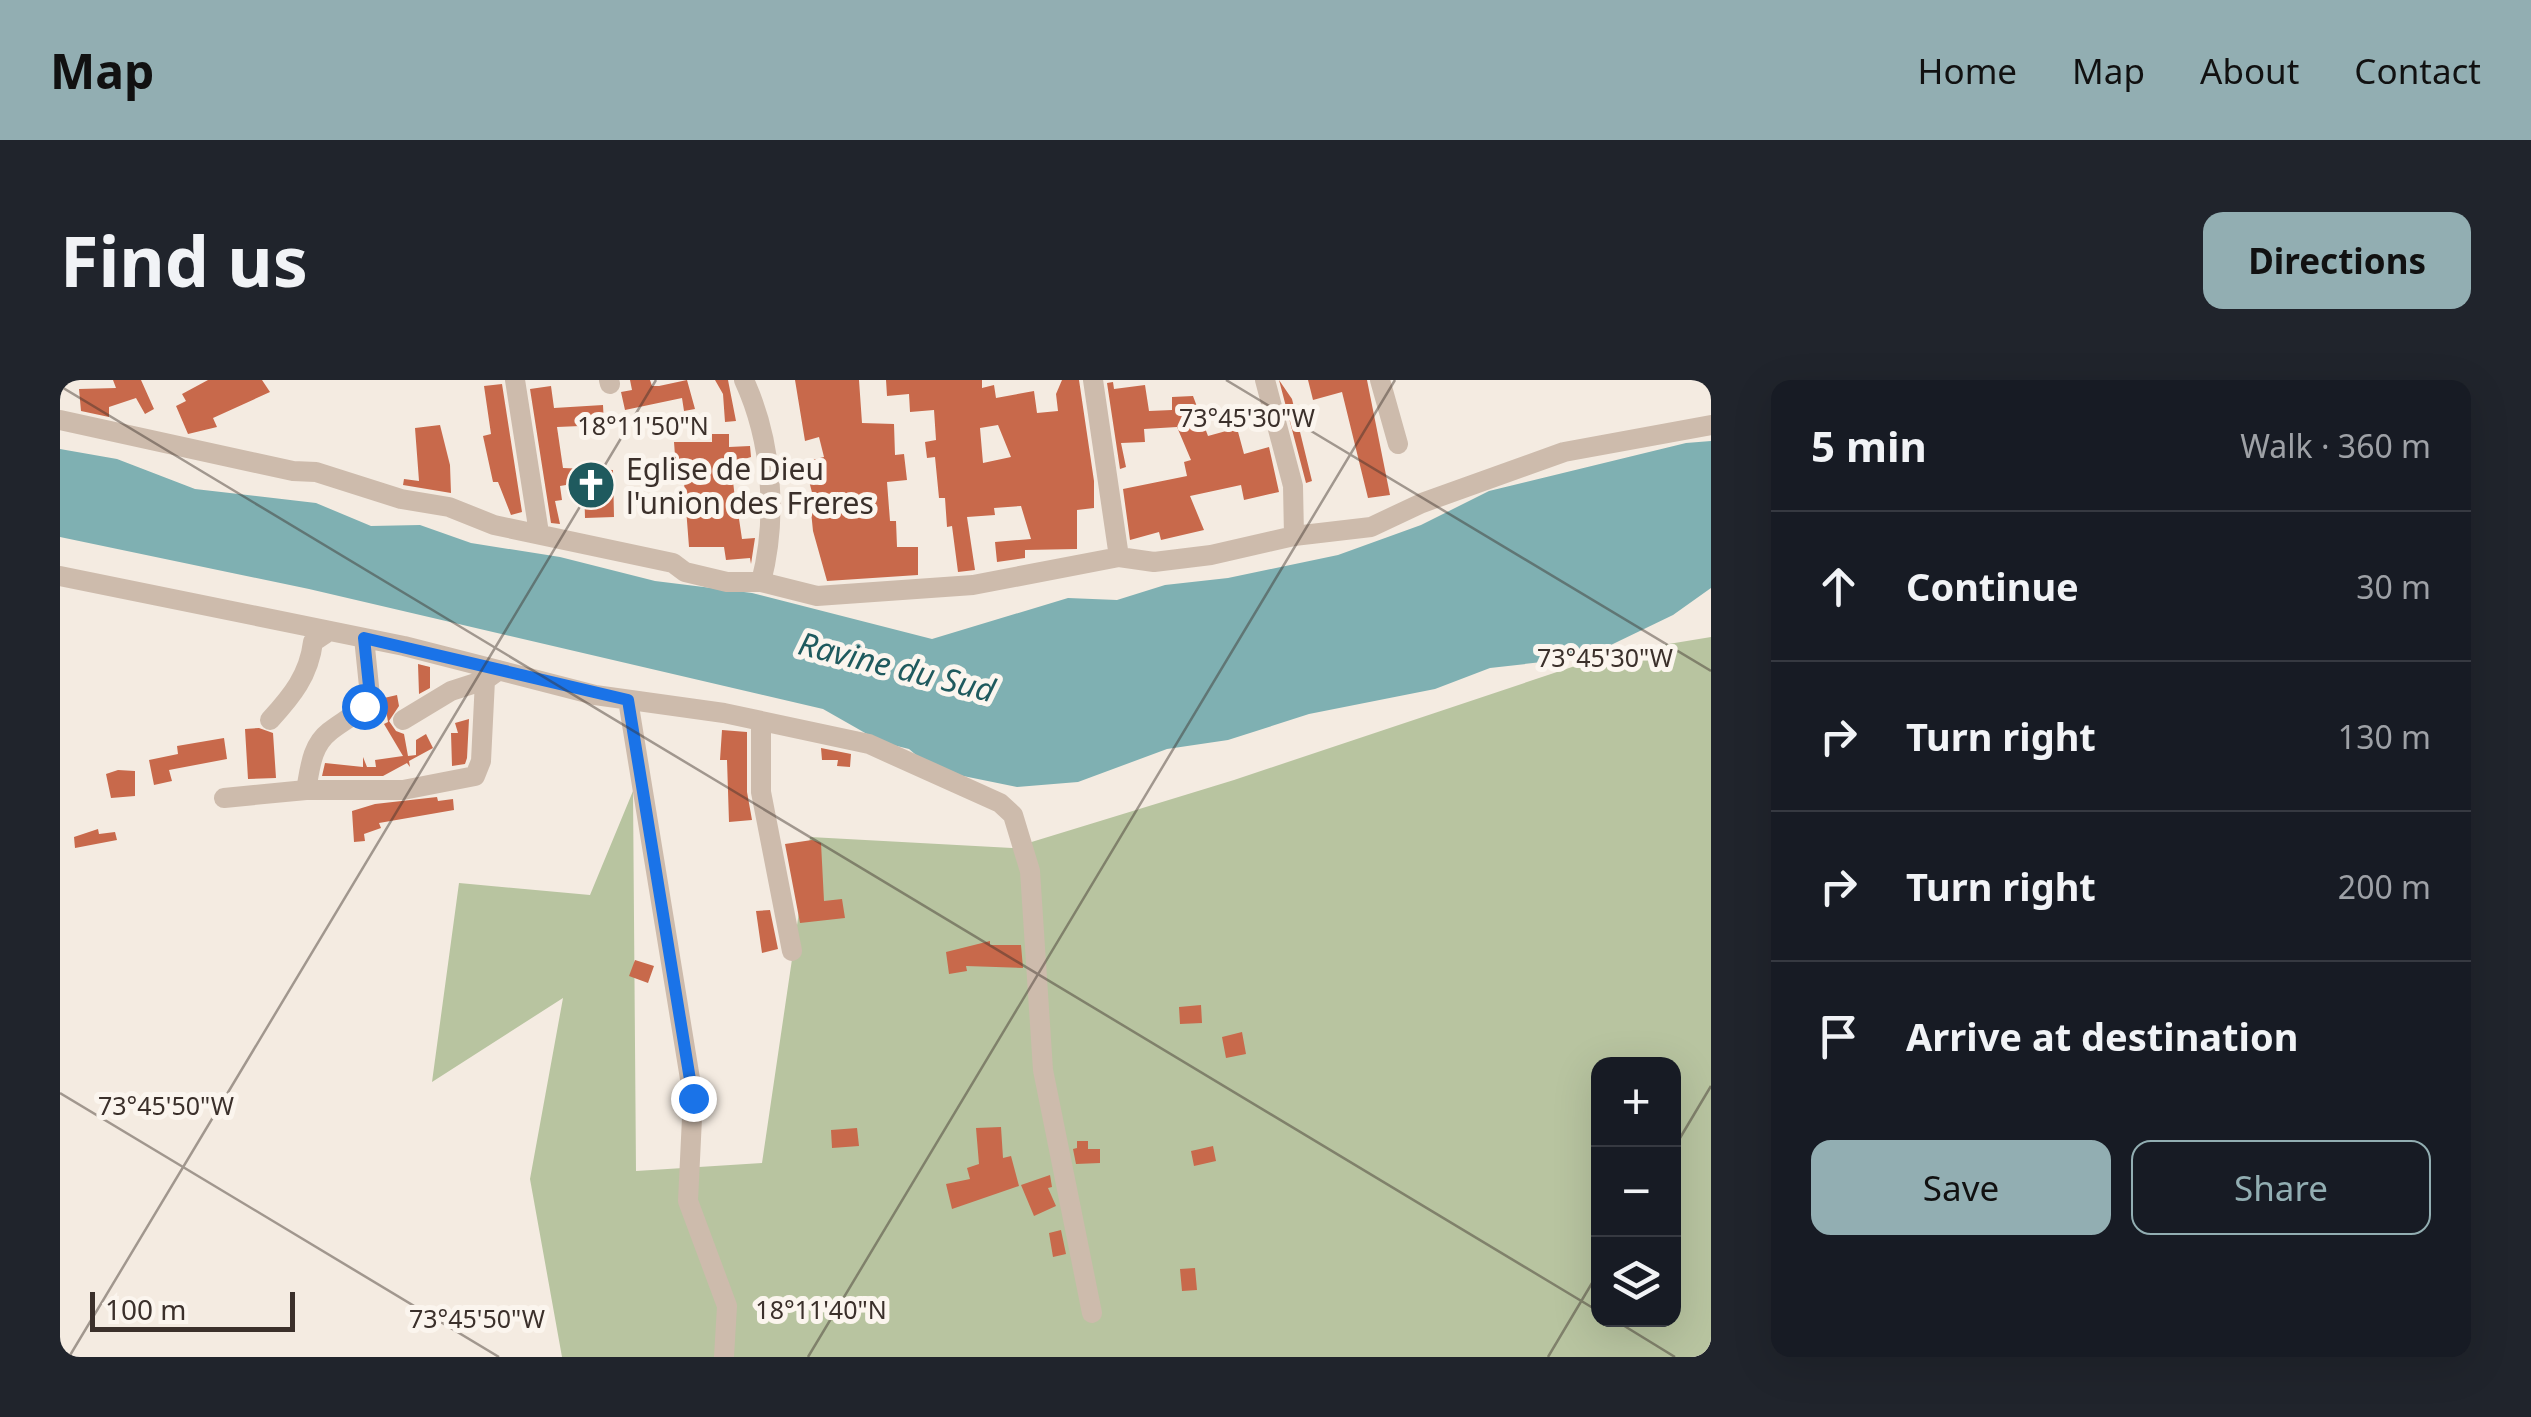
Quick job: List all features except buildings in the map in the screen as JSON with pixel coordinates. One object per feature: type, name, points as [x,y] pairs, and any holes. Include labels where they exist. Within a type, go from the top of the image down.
[{"type":"street","points":[[515,380],[539,533]]},
{"type":"street","points":[[744,380],[754,403],[768,479],[773,538],[762,582]]},
{"type":"street","points":[[1093,380],[1119,557]]},
{"type":"street","points":[[1265,380],[1293,486],[1294,536]]},
{"type":"street","points":[[1380,380],[1398,444]]},
{"type":"street","points":[[60,420],[293,471],[316,472],[401,499],[449,507],[494,525],[673,563],[685,572],[727,582],[762,582],[817,596],[973,586],[1119,557],[1154,562],[1294,536],[1370,527],[1422,503],[1564,452],[1711,425]]},
{"type":"street","points":[[60,576],[364,638],[492,675],[761,721],[869,744],[983,794],[1013,815],[1030,871],[1043,1070],[1092,1313]]},
{"type":"street","points":[[270,720],[294,693],[306,673],[313,642],[326,634],[325,630]]},
{"type":"street","points":[[306,790],[316,747],[329,732],[352,719],[370,696],[364,638]]},
{"type":"street","points":[[224,798],[306,790],[390,791],[475,776],[482,761],[492,675]]},
{"type":"street","points":[[404,720],[451,691],[492,675]]},
{"type":"street","points":[[628,700],[693,1098],[688,1201],[727,1306],[724,1357]]},
{"type":"street","points":[[761,721],[761,792],[792,951]]},
{"type":"green space","points":[[1711,637],[1711,1357],[562,1357],[530,1179],[563,998],[432,1082],[459,883],[590,895],[633,791],[636,1171],[762,1163],[810,837],[1012,848],[1234,780],[1614,653]]},
{"type":"water","name":"Ravine du Sud","points":[[1711,441],[1711,588],[1673,615],[1586,657],[1490,668],[1435,689],[1309,714],[1228,740],[1167,749],[1078,782],[1017,787],[934,770],[909,749],[881,742],[823,709],[309,589],[60,537],[60,449],[117,459],[195,489],[316,503],[371,526],[420,525],[471,543],[560,557],[655,581],[752,593],[932,639],[1068,598],[1117,600],[1165,585],[1228,578],[1338,555],[1421,525],[1489,491],[1686,443]]},
{"type":"place","name":"Eglise de Dieu l'union des Freres","points":[[591,485]]},
{"type":"route","points":[[364,706],[370,696],[364,638],[628,700],[693,1098]]}]
